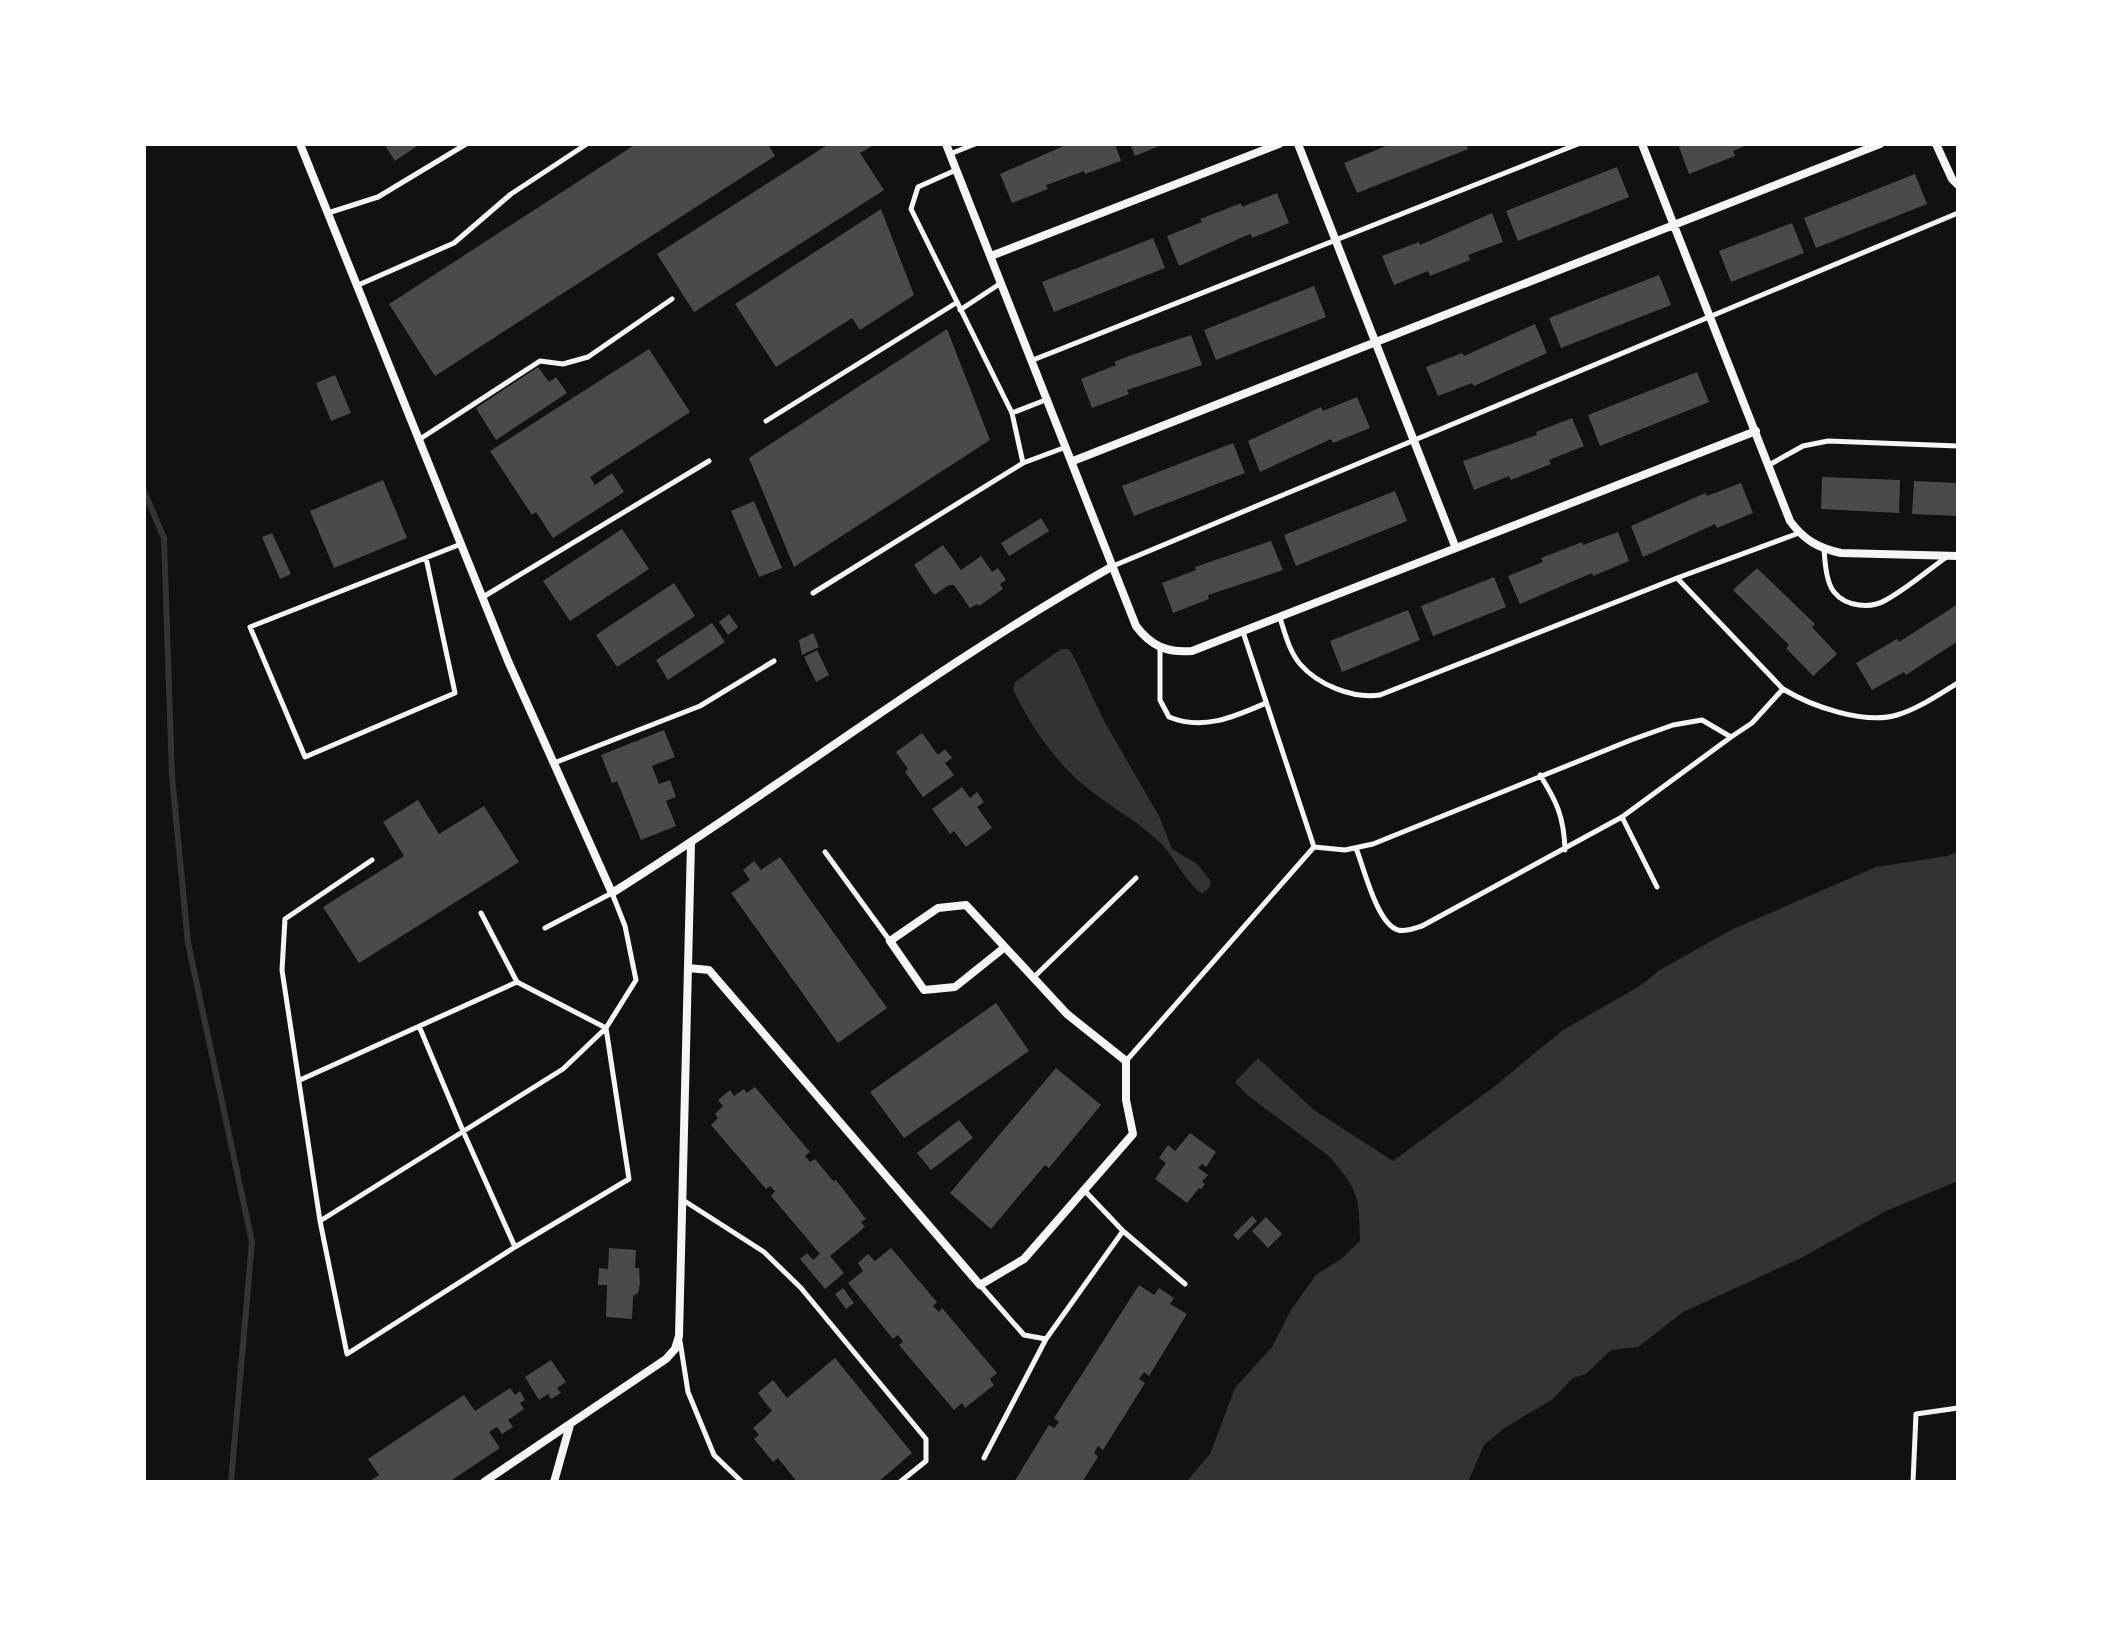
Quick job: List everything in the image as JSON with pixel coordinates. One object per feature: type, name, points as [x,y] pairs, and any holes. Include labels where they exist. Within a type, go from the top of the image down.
[{"type":"street","points":[[300,144],[482,597],[612,893],[691,844],[906,694],[1054,599],[1113,566]]},
{"type":"street","points":[[946,144],[1136,626],[1146,639],[1160,648],[1176,652],[1192,651],[1756,431]]},
{"type":"street","points":[[991,256],[1279,144]]},
{"type":"street","points":[[1298,144],[1455,546]]},
{"type":"street","points":[[1642,144],[1790,521],[1799,533],[1824,549],[1841,553],[1953,556]]},
{"type":"street","points":[[1073,461],[1880,144]]},
{"type":"street","points":[[1936,144],[1952,179],[1958,185]]},
{"type":"street","points":[[484,1482],[666,1359],[675,1349],[679,1336],[691,844]]},
{"type":"street","points":[[688,968],[709,970],[980,1285],[1024,1259],[1133,1134],[1126,1100],[1126,1061],[1067,1014],[1033,978],[1005,947],[966,905],[938,908],[890,941],[924,990],[955,987],[1005,947]]},
{"type":"street","points":[[554,1482],[570,1424]]},
{"type":"lane","points":[[327,213],[378,197],[466,144]]},
{"type":"lane","points":[[356,286],[454,243],[511,194],[587,144]]},
{"type":"lane","points":[[950,154],[975,144]]},
{"type":"lane","points":[[1033,360],[1578,144]]},
{"type":"lane","points":[[956,170],[918,187],[911,209],[1012,413],[1023,463]]},
{"type":"lane","points":[[1113,566],[1958,213]]},
{"type":"lane","points":[[960,310],[1002,283]]},
{"type":"lane","points":[[419,439],[540,361],[563,364],[588,357],[672,299]]},
{"type":"lane","points":[[766,421],[956,303]]},
{"type":"lane","points":[[1012,413],[1048,399]]},
{"type":"lane","points":[[1769,465],[1803,446],[1828,441],[1958,446]]},
{"type":"lane","points":[[813,593],[1023,463],[1067,446]]},
{"type":"lane","points":[[482,597],[709,461]]},
{"type":"lane","points":[[1279,617],[1289,647],[1298,663],[1311,675],[1350,695],[1380,695],[1799,533]]},
{"type":"lane","points":[[426,558],[455,693],[305,757],[250,627],[461,544]]},
{"type":"lane","points":[[1824,549],[1832,589],[1856,605],[1885,601],[1953,556]]},
{"type":"lane","points":[[1677,578],[1783,689],[1803,702],[1876,718],[1893,717],[1958,683]]},
{"type":"lane","points":[[1242,631],[1314,847]]},
{"type":"lane","points":[[1160,648],[1160,700],[1169,717],[1185,724],[1206,723],[1232,718],[1266,703]]},
{"type":"lane","points":[[553,763],[700,706],[774,661]]},
{"type":"lane","points":[[1356,848],[1388,926],[1402,932],[1422,926],[1622,817],[1752,723],[1783,689]]},
{"type":"lane","points":[[1314,847],[1345,850],[1373,844],[1540,775],[1673,725],[1702,720],[1731,737]]},
{"type":"lane","points":[[1540,775],[1559,807],[1565,850]]},
{"type":"lane","points":[[1622,817],[1657,887]]},
{"type":"lane","points":[[1126,1061],[1314,847]]},
{"type":"lane","points":[[825,852],[890,941]]},
{"type":"lane","points":[[372,860],[285,919],[282,970],[320,1221],[347,1354],[629,1179],[606,1028]]},
{"type":"lane","points":[[1033,978],[1136,878]]},
{"type":"lane","points":[[320,1221],[563,1069],[606,1028],[636,980],[625,926],[612,893],[545,928]]},
{"type":"lane","points":[[481,913],[517,982],[606,1028]]},
{"type":"lane","points":[[300,1080],[517,982]]},
{"type":"lane","points":[[419,1026],[515,1247]]},
{"type":"lane","points":[[1083,1189],[1123,1231],[1185,1284]]},
{"type":"lane","points":[[682,1200],[764,1252],[801,1288],[926,1439],[926,1461],[900,1482]]},
{"type":"lane","points":[[984,1458],[1046,1339],[1123,1231]]},
{"type":"lane","points":[[980,1285],[1024,1335],[1046,1339]]},
{"type":"lane","points":[[679,1336],[688,1392],[714,1455],[742,1482]]},
{"type":"lane","points":[[1913,1482],[1916,1414],[1958,1408]]},
{"type":"shaded area","points":[[1061,649],[1068,649],[1073,655],[1104,721],[1159,816],[1172,849],[1197,864],[1211,881],[1202,894],[1155,838],[1070,773],[1026,715],[1013,689],[1015,682]]},
{"type":"shaded area","points":[[1958,852],[1958,1181],[1886,1211],[1801,1258],[1683,1312],[1638,1347],[1611,1350],[1586,1374],[1573,1378],[1553,1399],[1506,1427],[1484,1445],[1468,1482],[1186,1482],[1210,1454],[1235,1388],[1272,1347],[1291,1310],[1316,1275],[1341,1259],[1360,1241],[1358,1203],[1352,1186],[1339,1168],[1329,1156],[1246,1094],[1235,1082],[1258,1058],[1314,1110],[1393,1161],[1495,1086],[1563,1030],[1731,930],[1876,867]]},
{"type":"building","points":[[384,144],[420,144],[395,161]]},
{"type":"building","points":[[636,144],[768,144],[775,156],[435,376],[389,304]]},
{"type":"building","points":[[829,144],[870,144],[872,146],[860,153],[884,190],[694,312],[657,254]]},
{"type":"building","points":[[1068,144],[1115,144],[1121,161],[1046,185],[1048,189],[1012,203],[1000,174]]},
{"type":"building","points":[[1130,144],[1164,144],[1135,156]]},
{"type":"building","points":[[1391,144],[1466,144],[1468,149],[1357,193],[1344,163]]},
{"type":"building","points":[[1678,144],[1750,144],[1733,151],[1735,156],[1689,174]]},
{"type":"building","points":[[1617,167],[1629,197],[1518,241],[1506,211]]},
{"type":"building","points":[[1915,174],[1927,204],[1816,248],[1804,218]]},
{"type":"building","points":[[1277,193],[1289,223],[1252,238],[1251,234],[1245,236],[1179,266],[1167,236],[1202,222],[1200,219]]},
{"type":"building","points":[[881,209],[914,295],[860,330],[852,318],[776,367],[735,304]]},
{"type":"building","points":[[1492,213],[1503,242],[1468,255],[1470,260],[1430,276],[1428,271],[1394,285],[1382,256],[1419,242],[1420,245]]},
{"type":"building","points":[[1792,223],[1804,253],[1731,282],[1719,251]]},
{"type":"building","points":[[1153,238],[1165,268],[1054,312],[1042,282]]},
{"type":"building","points":[[1659,275],[1671,305],[1561,348],[1549,318]]},
{"type":"building","points":[[1314,286],[1326,317],[1216,360],[1204,330]]},
{"type":"building","points":[[1535,324],[1547,353],[1474,386],[1472,383],[1438,396],[1426,367],[1462,353],[1464,356]]},
{"type":"building","points":[[947,329],[990,440],[794,567],[749,458]]},
{"type":"building","points":[[1191,335],[1202,365],[1127,390],[1129,394],[1092,408],[1081,379],[1116,365],[1114,362],[1129,356]]},
{"type":"building","points":[[649,349],[690,412],[590,477],[595,485],[612,473],[624,492],[553,538],[536,512],[532,515],[490,451]]},
{"type":"building","points":[[538,367],[549,382],[556,377],[567,393],[496,440],[476,408]]},
{"type":"building","points":[[1697,372],[1709,402],[1600,446],[1588,415]]},
{"type":"building","points":[[335,375],[351,413],[331,421],[316,383]]},
{"type":"building","points":[[1357,397],[1370,428],[1333,443],[1331,439],[1260,472],[1248,441],[1321,407],[1323,411]]},
{"type":"building","points":[[1572,418],[1584,446],[1511,480],[1509,476],[1474,490],[1463,461],[1537,435],[1536,432]]},
{"type":"building","points":[[1233,443],[1245,473],[1134,516],[1122,486]]},
{"type":"building","points":[[1822,477],[1900,480],[1899,513],[1821,509]]},
{"type":"building","points":[[383,480],[407,538],[334,568],[310,511]]},
{"type":"building","points":[[1914,481],[1958,483],[1958,516],[1912,514]]},
{"type":"building","points":[[1741,483],[1753,513],[1717,528],[1715,524],[1643,557],[1631,526],[1705,493],[1707,496]]},
{"type":"building","points":[[1395,491],[1407,521],[1296,566],[1284,535]]},
{"type":"building","points":[[754,501],[782,568],[759,577],[731,511]]},
{"type":"building","points":[[1041,518],[1049,531],[1009,556],[1001,543]]},
{"type":"building","points":[[622,529],[649,569],[570,621],[543,581]]},
{"type":"building","points":[[1618,532],[1629,561],[1593,576],[1592,573],[1520,604],[1508,576],[1543,562],[1541,558]]},
{"type":"building","points":[[272,533],[291,574],[280,579],[262,537]]},
{"type":"building","points":[[1271,541],[1283,570],[1208,595],[1209,599],[1173,613],[1162,583],[1196,570],[1195,567]]},
{"type":"building","points":[[943,545],[961,570],[981,556],[992,572],[998,568],[1006,580],[1000,584],[1003,589],[979,606],[970,608],[954,585],[934,595],[914,565]]},
{"type":"building","points":[[1757,568],[1815,624],[1812,627],[1837,654],[1813,676],[1786,648],[1789,645],[1733,590]]},
{"type":"building","points":[[1494,577],[1506,607],[1433,636],[1421,606]]},
{"type":"building","points":[[674,583],[695,616],[617,667],[596,635]]},
{"type":"building","points":[[1958,604],[1958,641],[1906,675],[1904,672],[1872,690],[1856,663],[1897,639],[1899,642]]},
{"type":"building","points":[[1408,610],[1420,640],[1342,672],[1330,641]]},
{"type":"building","points":[[729,614],[738,627],[728,635],[719,622]]},
{"type":"building","points":[[712,623],[725,642],[668,680],[656,660]]},
{"type":"building","points":[[813,633],[819,647],[802,655],[799,640]]},
{"type":"building","points":[[817,650],[829,675],[816,682],[804,657]]},
{"type":"building","points":[[664,730],[675,757],[652,766],[659,784],[670,780],[676,797],[666,801],[676,826],[641,840],[617,781],[612,783],[601,755]]},
{"type":"building","points":[[922,733],[938,755],[945,749],[952,758],[945,763],[954,775],[923,797],[905,772],[908,769],[896,752]]},
{"type":"building","points":[[962,787],[970,798],[977,792],[984,802],[977,807],[992,828],[966,847],[954,831],[950,834],[932,809]]},
{"type":"building","points":[[418,800],[439,834],[484,806],[519,862],[359,963],[323,907],[404,856],[383,822]]},
{"type":"building","points":[[780,857],[887,1008],[838,1043],[731,893],[750,880],[743,870],[754,861],[761,870]]},
{"type":"building","points":[[996,1003],[1029,1051],[904,1138],[870,1092]]},
{"type":"building","points":[[1056,1068],[1101,1105],[1049,1168],[1045,1165],[991,1229],[950,1193]]},
{"type":"building","points":[[755,1087],[810,1152],[805,1156],[810,1162],[815,1159],[833,1181],[836,1180],[866,1219],[861,1222],[865,1227],[830,1256],[844,1273],[825,1289],[800,1259],[807,1253],[813,1260],[820,1254],[771,1196],[775,1191],[770,1186],[766,1189],[711,1125],[718,1118],[715,1114],[723,1106],[718,1100],[730,1090],[734,1096],[744,1089],[747,1093]]},
{"type":"building","points":[[959,1120],[973,1138],[931,1170],[917,1153]]},
{"type":"building","points":[[1190,1133],[1216,1152],[1206,1167],[1202,1164],[1198,1168],[1208,1175],[1202,1182],[1205,1184],[1187,1203],[1155,1179],[1166,1163],[1159,1158],[1168,1145],[1175,1151]]},
{"type":"building","points":[[1252,1216],[1257,1221],[1238,1240],[1233,1235]]},
{"type":"building","points":[[1266,1217],[1282,1234],[1268,1248],[1252,1231]]},
{"type":"building","points":[[609,1248],[636,1250],[635,1268],[639,1268],[640,1283],[638,1293],[633,1296],[632,1319],[606,1317],[607,1285],[598,1285],[599,1268],[608,1269]]},
{"type":"building","points":[[891,1248],[937,1302],[933,1306],[939,1312],[942,1308],[997,1373],[990,1379],[994,1385],[965,1408],[962,1403],[954,1410],[899,1345],[903,1342],[898,1335],[893,1339],[848,1283],[863,1271],[858,1263],[868,1254],[875,1261]]},
{"type":"building","points":[[1139,1285],[1154,1295],[1159,1288],[1174,1298],[1170,1304],[1187,1314],[1149,1376],[1144,1372],[1139,1379],[1145,1383],[1103,1450],[1098,1446],[1094,1453],[1098,1457],[1082,1482],[1014,1482],[1049,1425],[1054,1428],[1059,1422],[1054,1418]]},
{"type":"building","points":[[843,1288],[854,1303],[846,1309],[835,1294]]},
{"type":"building","points":[[835,1358],[912,1453],[878,1482],[797,1482],[778,1458],[773,1462],[754,1439],[759,1435],[753,1428],[772,1411],[758,1393],[773,1380],[787,1398]]},
{"type":"building","points":[[551,1360],[566,1382],[557,1388],[561,1393],[551,1399],[548,1394],[539,1400],[525,1377]]},
{"type":"building","points":[[510,1388],[515,1395],[520,1391],[525,1400],[520,1403],[524,1409],[508,1420],[513,1427],[502,1434],[497,1427],[489,1432],[500,1448],[449,1482],[368,1482],[379,1475],[368,1459],[464,1395],[475,1411]]},
{"type":"waterway","points":[[144,491],[164,538],[172,776],[188,943],[252,1242],[231,1482]]}]
